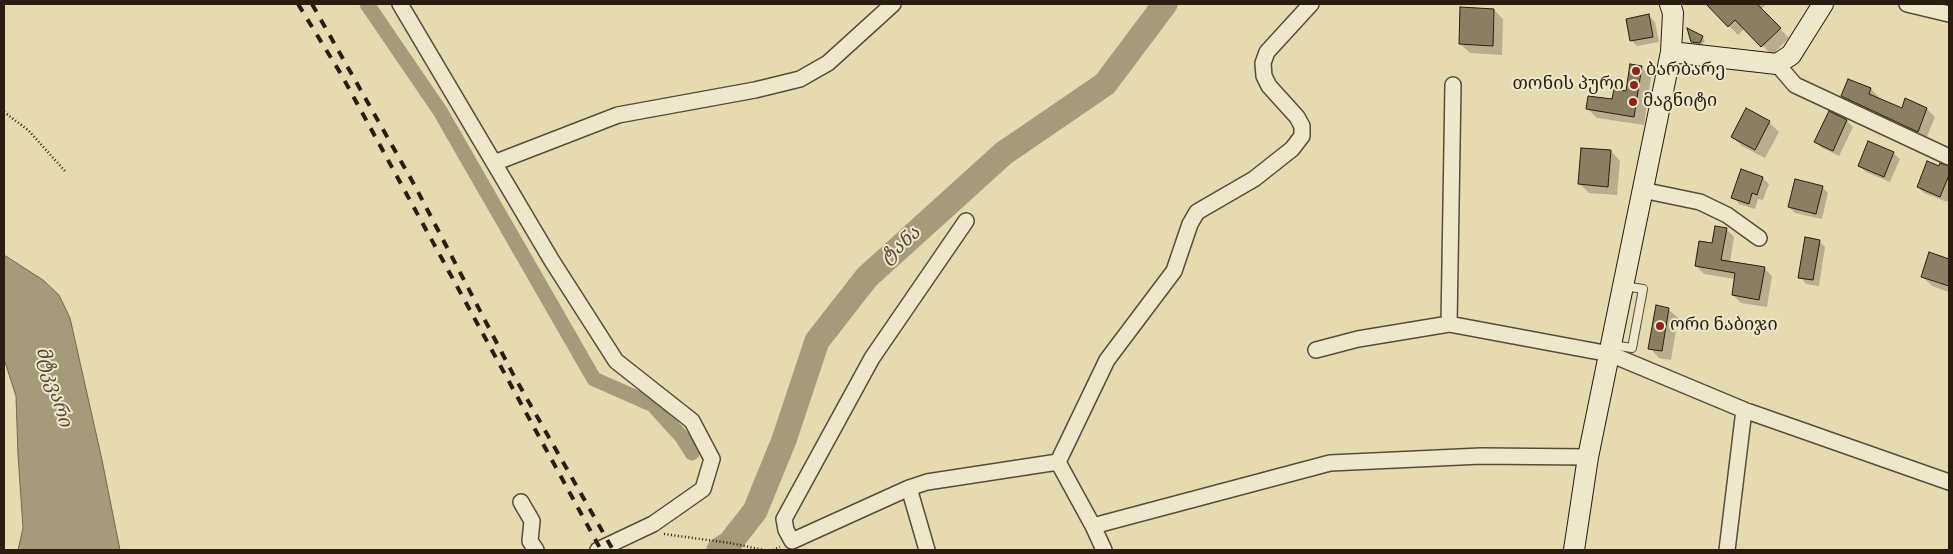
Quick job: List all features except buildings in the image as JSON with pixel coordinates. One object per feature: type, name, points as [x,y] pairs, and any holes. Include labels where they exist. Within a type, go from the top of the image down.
[{"type":"main road","points":[[1574,550],[1588,457],[1671,52],[1673,13],[1670,4]]},
{"type":"main road","points":[[1671,52],[1777,64],[1791,55],[1823,4]]},
{"type":"street","points":[[494,163],[618,115],[755,90],[800,78],[828,63],[894,4]]},
{"type":"street","points":[[1058,462],[1107,360],[1174,271],[1190,224],[1197,212],[1254,179],[1292,149],[1302,136],[1302,126],[1297,117],[1269,86],[1264,76],[1263,63],[1267,52],[1311,4]]},
{"type":"street","points":[[1907,4],[1949,14]]},
{"type":"street","points":[[403,5],[552,261],[616,361],[692,421],[712,459],[703,489],[653,524],[598,550]]},
{"type":"street","points":[[1777,64],[1795,85],[1949,157]]},
{"type":"street","points":[[1449,324],[1453,85]]},
{"type":"street","points":[[1642,190],[1700,202],[1728,215],[1760,238]]},
{"type":"street","points":[[966,221],[872,358],[784,519],[786,530],[792,541],[909,488],[927,482],[1058,462]]},
{"type":"street","points":[[1316,350],[1358,339],[1449,324],[1611,349],[1744,410],[1949,482]]},
{"type":"street","points":[[1727,550],[1744,410]]},
{"type":"street","points":[[1093,526],[1330,463],[1481,456],[1588,457]]},
{"type":"street","points":[[1058,462],[1104,550]]},
{"type":"street","points":[[909,488],[927,550]]},
{"type":"street","points":[[521,502],[532,521],[530,541],[536,550]]},
{"type":"path","points":[[4,112],[28,130],[65,171]]},
{"type":"path","points":[[653,524],[660,534],[730,543],[764,550]]},
{"type":"water","name":"მტკვარი","points":[[4,255],[43,280],[59,295],[70,318],[120,550],[18,550],[23,528],[16,396],[4,359]]},
{"type":"waterway","points":[[367,4],[440,111],[594,379],[653,405],[682,437],[692,453]]},
{"type":"waterway","name":"ტანა","points":[[719,550],[730,543],[755,511],[784,440],[817,341],[867,277],[1004,153],[1105,84],[1165,4]]},
{"type":"railway","points":[[298,4],[341,74],[601,550]]},
{"type":"railway","points":[[312,4],[415,186],[514,376],[613,550]]},
{"type":"place","name":"ბარბარე","points":[[1636,71]]},
{"type":"place","name":"თონის პური","points":[[1634,85]]},
{"type":"place","name":"მაგნიტი","points":[[1633,102]]},
{"type":"place","name":"ორი ნაბიჯი","points":[[1660,326]]}]
